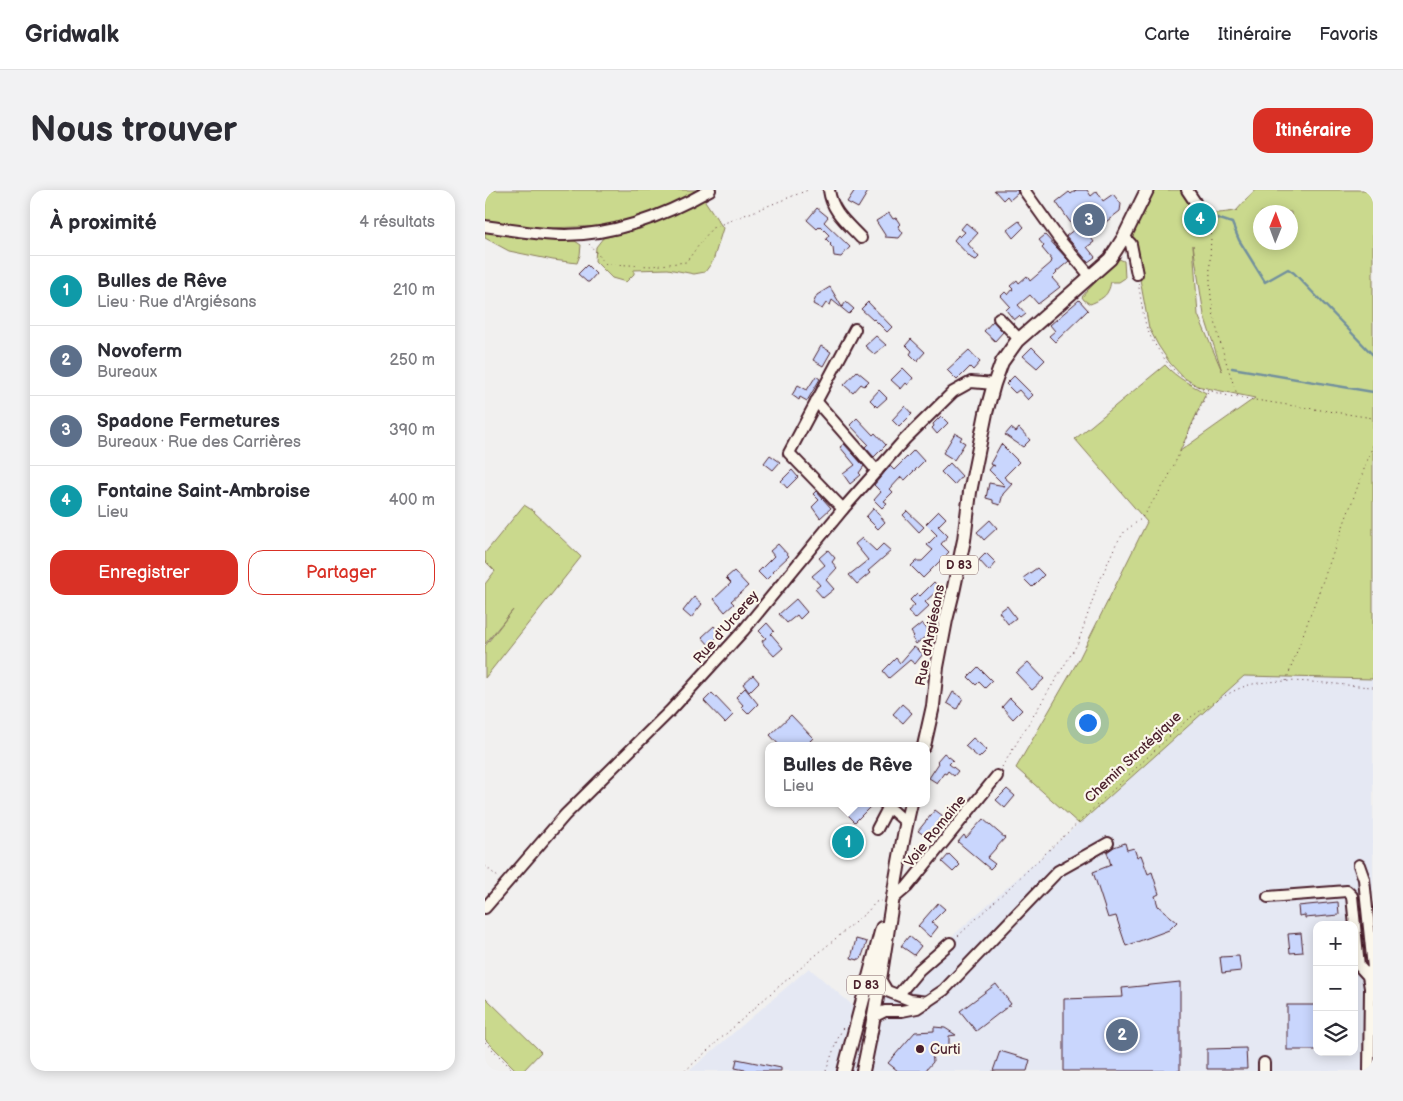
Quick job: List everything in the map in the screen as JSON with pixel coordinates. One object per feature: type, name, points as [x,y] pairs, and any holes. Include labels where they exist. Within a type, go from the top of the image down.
[{"type":"main road","name":"D 83","points":[[994,384],[1002,362],[1019,339],[1110,259],[1124,237],[1147,190]]},
{"type":"main road","name":"Rue d'Argiésans","points":[[925,742],[933,706],[945,620],[964,540],[970,492],[994,384]]},
{"type":"main road","name":"D 83","points":[[863,1071],[873,1017],[882,995],[880,979],[892,900],[910,807]]},
{"type":"main road","name":"D 83","points":[[844,1071],[880,932],[892,900]]},
{"type":"street","points":[[485,226],[542,234],[581,234],[621,228],[643,222],[688,203],[710,190]]},
{"type":"street","points":[[829,190],[831,202],[838,213],[861,238]]},
{"type":"street","points":[[1024,190],[1059,239],[1091,277]]},
{"type":"street","points":[[1187,190],[1195,202]]},
{"type":"street","points":[[1124,237],[1131,244],[1137,274]]},
{"type":"street","points":[[999,318],[1019,339]]},
{"type":"street","points":[[843,509],[789,453],[855,329]]},
{"type":"street","name":"Rue d'Urcerey","points":[[485,908],[565,815],[671,710],[743,631],[843,509],[953,392],[971,382],[994,384]]},
{"type":"street","points":[[816,400],[877,471]]},
{"type":"street","name":"Voie Romaine","points":[[892,900],[907,887],[997,776]]},
{"type":"street","points":[[877,829],[886,807]]},
{"type":"street","points":[[887,807],[907,823]]},
{"type":"street","points":[[873,1017],[885,1010],[902,1011],[917,1008],[944,990],[1058,871],[1108,843]]},
{"type":"street","points":[[1359,865],[1364,878],[1373,968],[1368,976]]},
{"type":"street","points":[[1269,897],[1347,891],[1352,896],[1359,966],[1368,976],[1370,988],[1369,1071]]},
{"type":"street","points":[[899,994],[919,970],[950,943]]},
{"type":"street","points":[[872,964],[870,990],[882,995],[899,994],[909,1000],[927,1002]]},
{"type":"street","points":[[882,995],[885,1010]]},
{"type":"street","points":[[857,1017],[867,1004],[882,995]]},
{"type":"path","points":[[581,234],[606,264],[652,266],[685,262],[712,228],[808,190]]},
{"type":"path","points":[[1195,202],[1196,214],[1206,214],[1211,217],[1210,267],[1213,311],[1226,364],[1239,398]]},
{"type":"path","points":[[1137,274],[1146,324],[1152,340],[1169,366],[1179,377],[1208,391],[1239,398],[1373,418]]},
{"type":"path","points":[[997,776],[1078,643],[1097,587],[1116,544],[1125,531],[1141,519],[1167,480],[1208,391]]},
{"type":"path","points":[[1286,682],[1373,444]]},
{"type":"path","name":"Chemin Stratégique","points":[[950,943],[1188,719],[1217,700],[1251,684],[1286,682],[1373,687]]},
{"type":"path","points":[[485,866],[506,883]]},
{"type":"path","points":[[685,1071],[769,994],[867,912],[876,902],[892,900]]},
{"type":"path","points":[[485,1042],[514,1071]]},
{"type":"shaded area","points":[[1244,676],[1373,679],[1373,1071],[689,1071],[809,968],[864,1015]]},
{"type":"green space","points":[[485,190],[698,190],[688,197],[635,220],[610,226],[545,228],[485,222]]},
{"type":"green space","points":[[1154,190],[1181,190],[1190,206],[1198,203],[1205,211],[1215,213],[1236,211],[1255,190],[1373,190],[1373,679],[1244,676],[1079,824],[1016,768],[1079,659],[1147,522],[1075,439],[1165,365],[1179,377],[1206,393],[1180,451],[1255,398],[1197,386],[1183,377],[1170,363],[1149,328],[1132,236]],"holes":[[[1193,245],[1204,315],[1222,371],[1198,315]]]},
{"type":"green space","points":[[703,198],[723,228],[713,261],[705,272],[694,274],[668,269],[634,270],[634,274],[626,282],[612,278],[595,261],[596,247],[603,238],[640,229],[691,206]]},
{"type":"green space","points":[[485,229],[575,241],[581,245],[580,255],[577,263],[509,251],[485,238]]},
{"type":"green space","points":[[1119,259],[1124,261],[1125,278],[1119,282],[1111,282],[1107,293],[1098,301],[1090,304],[1084,300],[1082,297],[1087,291]]},
{"type":"green space","points":[[524,505],[532,510],[581,557],[485,678],[485,646],[513,610],[485,644],[485,584],[495,571],[485,561],[485,553]]},
{"type":"green space","points":[[485,997],[541,1052],[523,1071],[517,1071],[485,1039]]},
{"type":"building","points":[[855,190],[869,190],[858,208],[847,202]]},
{"type":"building","points":[[994,190],[1017,190],[1018,193],[1010,200],[1007,196],[1003,200]]},
{"type":"building","points":[[1076,190],[1087,190],[1091,196],[1097,191],[1103,201],[1113,194],[1121,204],[1120,211],[1089,235],[1094,242],[1087,247],[1095,257],[1088,262],[1066,236],[1075,229],[1056,202],[1069,192],[1071,194]]},
{"type":"building","points":[[817,208],[828,217],[824,222],[850,247],[841,257],[834,256],[833,248],[826,239],[829,235],[820,226],[817,229],[807,220]]},
{"type":"building","points":[[889,213],[900,224],[898,226],[903,233],[899,238],[885,237],[876,221]]},
{"type":"building","points":[[1019,221],[1024,227],[1013,238],[1007,230]]},
{"type":"building","points":[[966,223],[978,233],[968,244],[979,257],[976,260],[971,258],[954,240],[958,235],[960,237],[965,232],[961,229]]},
{"type":"building","points":[[1045,235],[1069,261],[1052,278],[1060,287],[1038,304],[1030,295],[1018,305],[1026,314],[1014,320],[1006,310],[1010,306],[1001,296],[1005,292],[1008,295],[1013,289],[1010,286],[1017,280],[1019,283],[1027,276],[1030,281],[1051,263],[1052,260],[1042,248],[1044,246],[1039,240]]},
{"type":"building","points":[[587,265],[596,274],[589,282],[578,274]]},
{"type":"building","points":[[830,287],[842,307],[846,302],[854,309],[849,314],[832,300],[830,305],[826,303],[822,309],[813,304],[817,295]]},
{"type":"building","points":[[1079,300],[1088,310],[1055,342],[1049,336],[1055,331],[1050,325]]},
{"type":"building","points":[[868,302],[892,327],[887,332],[861,309]]},
{"type":"building","points":[[993,321],[1003,332],[995,341],[984,331]]},
{"type":"building","points":[[876,336],[886,345],[874,354],[865,346]]},
{"type":"building","points":[[911,339],[925,352],[917,361],[910,354],[912,351],[906,345]]},
{"type":"building","points":[[821,346],[831,352],[823,366],[813,360]]},
{"type":"building","points":[[1032,347],[1045,360],[1037,368],[1023,356]]},
{"type":"building","points":[[969,350],[980,362],[973,370],[970,367],[957,380],[947,370]]},
{"type":"building","points":[[903,368],[913,378],[908,385],[906,383],[901,389],[891,380]]},
{"type":"building","points":[[857,371],[869,381],[864,386],[861,384],[853,393],[844,385]]},
{"type":"building","points":[[816,376],[820,379],[807,401],[800,397],[799,400],[792,395],[798,385],[807,390]]},
{"type":"building","points":[[1014,376],[1033,395],[1028,400],[1019,390],[1015,393],[1006,384]]},
{"type":"building","points":[[879,390],[887,398],[877,407],[870,400]]},
{"type":"building","points":[[905,406],[912,414],[899,427],[892,420]]},
{"type":"building","points":[[941,416],[948,423],[937,434],[932,428],[933,424]]},
{"type":"building","points":[[857,418],[873,435],[875,433],[886,445],[874,457],[865,447],[868,444],[850,425]]},
{"type":"building","points":[[1011,428],[1016,432],[1019,428],[1030,440],[1023,447],[1005,435]]},
{"type":"building","points":[[955,433],[962,437],[960,440],[965,443],[954,460],[943,453]]},
{"type":"building","points":[[844,444],[864,466],[859,473],[861,475],[850,484],[843,474],[855,465],[840,447]]},
{"type":"building","points":[[1001,444],[1019,462],[1004,477],[1012,484],[1003,494],[1000,505],[986,498],[989,483],[1005,486],[989,470],[993,465],[990,464]]},
{"type":"building","points":[[914,450],[924,461],[905,480],[901,477],[890,489],[893,492],[884,501],[887,503],[882,508],[874,500],[881,492],[874,485],[890,466],[894,470]]},
{"type":"building","points":[[770,455],[780,462],[773,470],[764,463]]},
{"type":"building","points":[[950,463],[962,476],[954,485],[941,472]]},
{"type":"building","points":[[792,470],[798,477],[787,488],[781,481]]},
{"type":"building","points":[[816,491],[831,508],[820,518],[812,507],[819,500],[813,494]]},
{"type":"building","points":[[874,508],[885,522],[878,529],[866,517]]},
{"type":"building","points":[[907,511],[924,527],[919,532],[903,515]]},
{"type":"building","points":[[939,511],[946,518],[938,526],[948,536],[941,544],[949,552],[923,578],[911,566],[916,561],[922,561],[933,550],[927,545],[937,535],[926,524]]},
{"type":"building","points":[[990,520],[997,528],[984,540],[977,532]]},
{"type":"building","points":[[862,538],[876,551],[883,544],[891,551],[868,571],[870,573],[857,584],[849,575],[868,560],[855,544]]},
{"type":"building","points":[[778,544],[789,556],[766,580],[758,572],[774,556],[770,551]]},
{"type":"building","points":[[828,550],[835,558],[832,562],[837,568],[826,580],[834,589],[823,598],[815,589],[820,585],[812,576],[825,565],[819,558]]},
{"type":"building","points":[[986,553],[996,563],[989,571],[979,560]]},
{"type":"building","points":[[1037,568],[1044,575],[1032,587],[1023,578]]},
{"type":"building","points":[[734,571],[748,586],[731,601],[734,604],[725,612],[714,599],[731,583],[726,578]]},
{"type":"building","points":[[934,582],[940,588],[925,602],[929,606],[915,619],[908,611],[915,605],[910,600],[917,593],[920,596]]},
{"type":"building","points":[[694,597],[702,604],[691,618],[683,611]]},
{"type":"building","points":[[796,599],[807,612],[800,619],[797,615],[787,623],[779,614]]},
{"type":"building","points":[[1007,606],[1016,618],[1008,624],[999,612]]},
{"type":"building","points":[[767,623],[774,631],[771,634],[783,648],[774,656],[764,645],[762,641],[766,638],[759,631]]},
{"type":"building","points":[[922,623],[930,633],[916,644],[911,632]]},
{"type":"building","points":[[714,626],[721,634],[709,645],[702,637]]},
{"type":"building","points":[[914,647],[923,654],[915,664],[910,660],[889,678],[883,671],[896,658],[900,663]]},
{"type":"building","points":[[1028,662],[1044,679],[1032,690],[1016,673]]},
{"type":"building","points":[[978,667],[992,681],[985,688],[979,682],[976,685],[968,677]]},
{"type":"building","points":[[753,675],[759,682],[749,692],[743,684]]},
{"type":"building","points":[[745,688],[758,704],[748,714],[741,707],[743,705],[736,697]]},
{"type":"building","points":[[953,692],[963,698],[957,709],[947,703]]},
{"type":"building","points":[[712,693],[733,715],[725,723],[704,701]]},
{"type":"building","points":[[1010,698],[1022,710],[1013,719],[1002,707]]},
{"type":"building","points":[[902,704],[912,713],[903,723],[893,714]]},
{"type":"building","points":[[791,715],[813,738],[811,742],[776,742],[770,735]]},
{"type":"building","points":[[973,738],[987,750],[979,758],[965,746]]},
{"type":"building","points":[[944,753],[953,760],[949,764],[958,771],[954,776],[948,771],[946,774],[944,773],[937,783],[930,779],[930,776],[939,763],[937,761]]},
{"type":"building","points":[[1007,789],[1015,796],[1005,808],[996,800]]},
{"type":"building","points":[[840,807],[870,807],[855,822]]},
{"type":"building","points":[[935,810],[943,816],[927,837],[918,831]]},
{"type":"building","points":[[983,819],[1005,838],[987,858],[995,864],[990,869],[958,842],[964,835],[966,838]]},
{"type":"building","points":[[843,828],[862,845],[853,855],[834,838]]},
{"type":"building","points":[[1125,843],[1127,850],[1134,848],[1137,857],[1141,855],[1148,874],[1152,872],[1159,894],[1155,896],[1158,906],[1177,922],[1169,930],[1126,946],[1116,916],[1108,918],[1093,872],[1111,865],[1107,852]]},
{"type":"building","points":[[949,854],[960,865],[953,872],[942,862]]},
{"type":"building","points":[[1338,902],[1339,915],[1305,918],[1305,915],[1299,916],[1298,906]]},
{"type":"building","points":[[938,903],[945,909],[932,922],[938,927],[930,937],[918,926]]},
{"type":"building","points":[[1301,933],[1303,952],[1290,953],[1288,934]]},
{"type":"building","points":[[909,936],[921,946],[914,955],[901,946]]},
{"type":"building","points":[[856,939],[867,942],[861,959],[858,960],[851,958]]},
{"type":"building","points":[[1239,956],[1241,971],[1222,973],[1220,957]]},
{"type":"building","points":[[1180,982],[1180,1071],[1064,1071],[1064,999],[1123,997],[1122,988]]},
{"type":"building","points":[[996,984],[1011,1004],[976,1031],[960,1011]]},
{"type":"building","points":[[1287,1005],[1313,1005],[1313,1050],[1287,1050]]},
{"type":"building","name":"Curti","points":[[934,1027],[945,1028],[956,1035],[949,1036],[949,1048],[940,1048],[940,1051],[932,1051],[933,1062],[925,1071],[898,1071],[888,1063],[915,1032],[934,1031]]},
{"type":"building","points":[[1246,1048],[1247,1069],[1207,1069],[1207,1049]]},
{"type":"building","points":[[1000,1051],[1030,1060],[1027,1071],[993,1071]]},
{"type":"building","points":[[737,1059],[781,1068],[781,1071],[750,1071],[735,1068]]},
{"type":"waterway","points":[[1205,219],[1217,218],[1232,223],[1239,240],[1265,282],[1288,269],[1294,273],[1373,355]]},
{"type":"waterway","points":[[1232,368],[1373,392]]},
{"type":"place","name":"Fontaine Saint-Ambroise","points":[[1200,219]]},
{"type":"place","name":"Spadone Fermetures","points":[[1089,220]]},
{"type":"place","name":"Bulles de Rêve","points":[[848,842]]},
{"type":"place","name":"Novoferm","points":[[1122,1035]]},
{"type":"place","name":"Curti","points":[[920,1049]]}]
